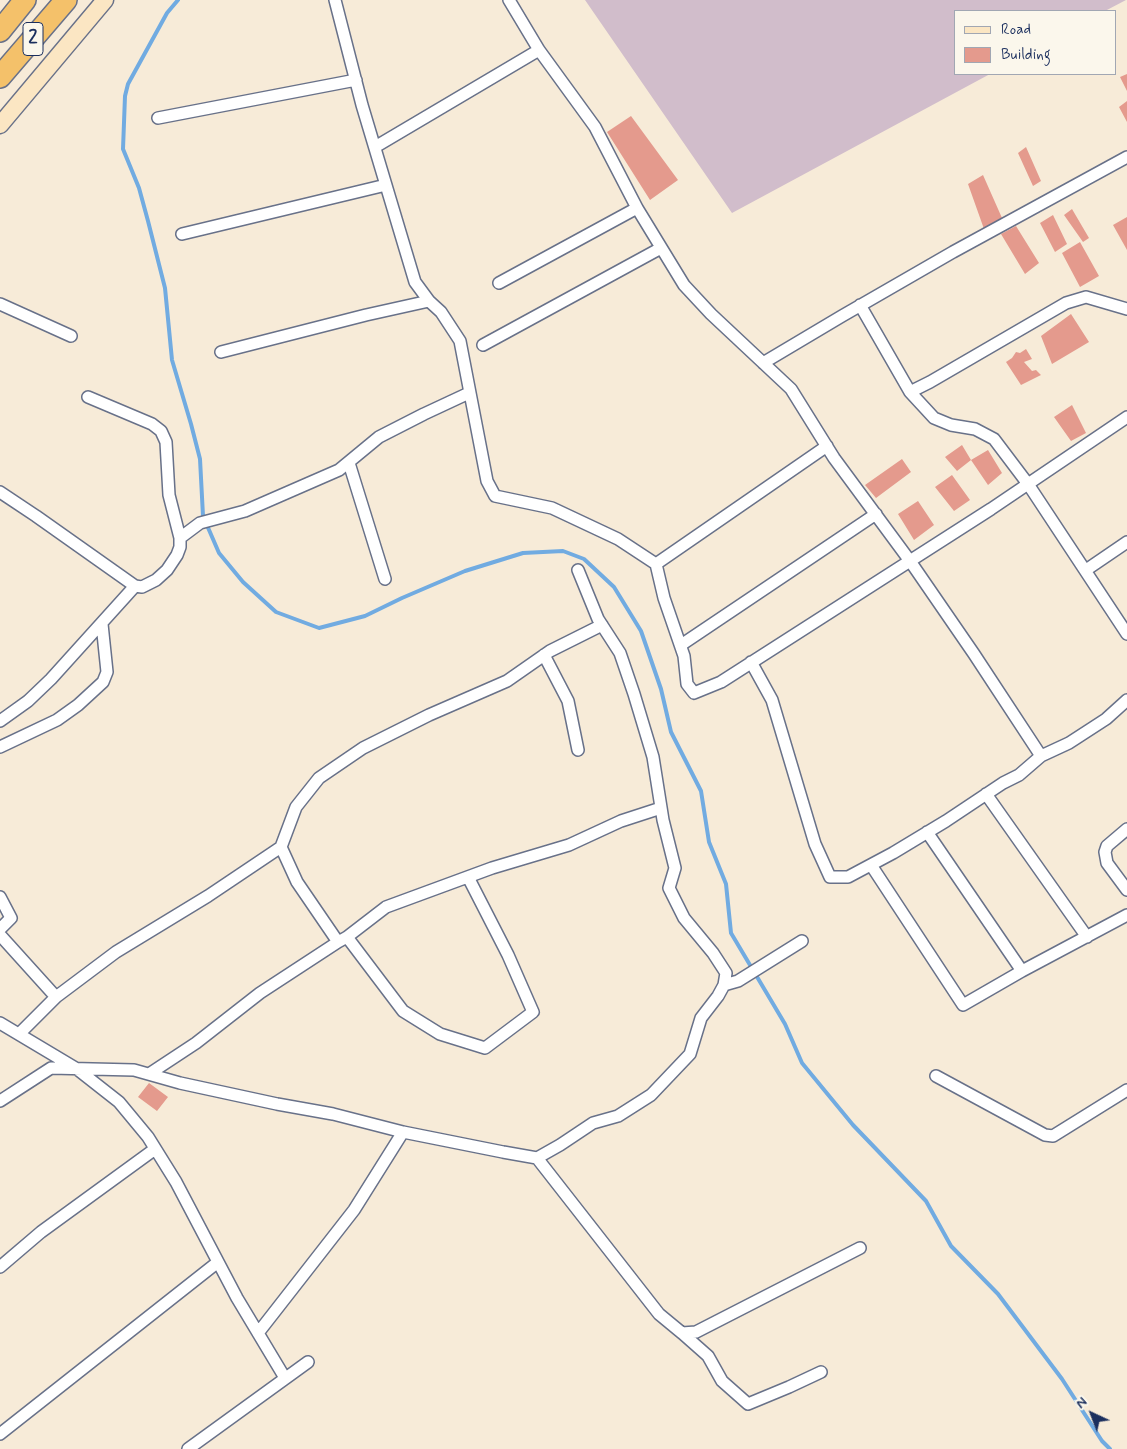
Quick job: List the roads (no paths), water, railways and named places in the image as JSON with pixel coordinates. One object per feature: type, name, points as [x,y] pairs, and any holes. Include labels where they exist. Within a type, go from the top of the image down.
[{"type":"highway","name":"2","points":[[0,31],[25,0]]},
{"type":"highway","name":"2","points":[[0,77],[66,0]]},
{"type":"main road","points":[[0,125],[105,0]]},
{"type":"street","points":[[335,0],[375,147],[415,282],[429,301],[441,312],[460,340],[487,481],[495,496],[552,508],[618,539],[656,564],[664,598],[684,656],[687,684],[694,693],[720,682],[910,561],[1127,417]]},
{"type":"street","points":[[509,0],[539,50],[595,127],[636,208],[684,285],[711,314],[791,390],[827,446],[974,654],[1041,756]]},
{"type":"street","points":[[375,147],[539,50]]},
{"type":"street","points":[[158,118],[356,80]]},
{"type":"street","points":[[763,363],[953,252],[1127,157]]},
{"type":"street","points":[[182,234],[386,185]]},
{"type":"street","points":[[499,283],[636,208]]},
{"type":"street","points":[[482,345],[661,248]]},
{"type":"street","points":[[910,392],[1066,303],[1086,297],[1127,309]]},
{"type":"street","points":[[221,352],[366,314],[429,301]]},
{"type":"street","points":[[0,304],[71,336]]},
{"type":"street","points":[[860,305],[910,392],[934,418],[951,424],[975,428],[994,440],[1028,484],[1127,634]]},
{"type":"street","points":[[180,538],[200,523],[245,511],[339,470],[379,436],[469,393]]},
{"type":"street","points":[[0,492],[135,586],[142,586],[156,580],[168,570],[180,547],[180,538],[169,495],[166,442],[162,432],[152,424],[88,397]]},
{"type":"street","points":[[656,564],[827,446]]},
{"type":"street","points":[[349,463],[385,579]]},
{"type":"street","points":[[681,645],[876,514]]},
{"type":"street","points":[[1086,570],[1127,542]]},
{"type":"street","points":[[0,1101],[51,1068],[134,1070],[180,1084],[333,1114],[403,1132],[537,1158],[560,1145],[593,1122],[618,1116],[651,1094],[690,1054],[701,1018],[724,985],[726,972],[684,918],[669,888],[675,868],[661,808],[653,757],[620,652],[598,619],[578,570]]},
{"type":"street","points":[[0,721],[33,696],[102,624],[135,586]]},
{"type":"street","points":[[0,747],[57,720],[102,682],[107,672],[102,624]]},
{"type":"street","points":[[19,1034],[56,997],[116,952],[208,896],[281,847],[296,807],[319,778],[364,748],[429,715],[507,680],[544,656],[602,625]]},
{"type":"street","points":[[544,656],[568,701],[578,750]]},
{"type":"street","points":[[751,662],[772,700],[815,844],[830,877],[848,877],[926,832],[1003,782],[1019,775],[1041,756],[1069,743],[1106,719],[1127,700]]},
{"type":"street","points":[[986,794],[1087,937]]},
{"type":"street","points":[[149,1074],[196,1043],[260,992],[343,939],[386,907],[468,876],[569,845],[620,821],[661,808]]},
{"type":"street","points":[[1127,829],[1107,846],[1105,852],[1107,863],[1127,890]]},
{"type":"street","points":[[926,832],[1022,971]]},
{"type":"street","points":[[281,847],[297,882],[403,1011],[440,1034],[485,1048],[533,1012],[508,955],[468,876]]},
{"type":"street","points":[[870,865],[963,1005],[1022,971],[1127,916]]},
{"type":"street","points":[[0,897],[11,918],[0,929]]},
{"type":"street","points":[[0,935],[56,997]]},
{"type":"street","points":[[724,985],[738,981],[802,941]]},
{"type":"street","points":[[0,1023],[77,1068],[119,1102],[148,1138],[176,1182],[237,1298],[285,1378]]},
{"type":"street","points":[[936,1076],[1045,1135],[1053,1136],[1127,1090]]},
{"type":"street","points":[[258,1334],[354,1210],[403,1132]]},
{"type":"street","points":[[0,1267],[41,1232],[155,1149]]},
{"type":"street","points":[[537,1158],[659,1314],[708,1356],[722,1381],[748,1404],[821,1372]]},
{"type":"street","points":[[682,1333],[696,1332],[860,1248]]},
{"type":"street","points":[[0,1434],[218,1262]]},
{"type":"street","points":[[188,1449],[308,1362]]},
{"type":"waterway","points":[[178,0],[167,13],[128,84],[125,96],[123,149],[139,188],[165,288],[172,360],[200,459],[203,516],[219,553],[243,582],[276,612],[319,628],[365,616],[465,571],[523,553],[563,551],[584,559],[614,587],[641,631],[661,689],[671,732],[701,791],[709,842],[726,884],[731,933],[785,1024],[802,1063],[853,1125],[926,1201],[951,1246],[998,1294],[1062,1379],[1102,1441],[1110,1449]]}]
